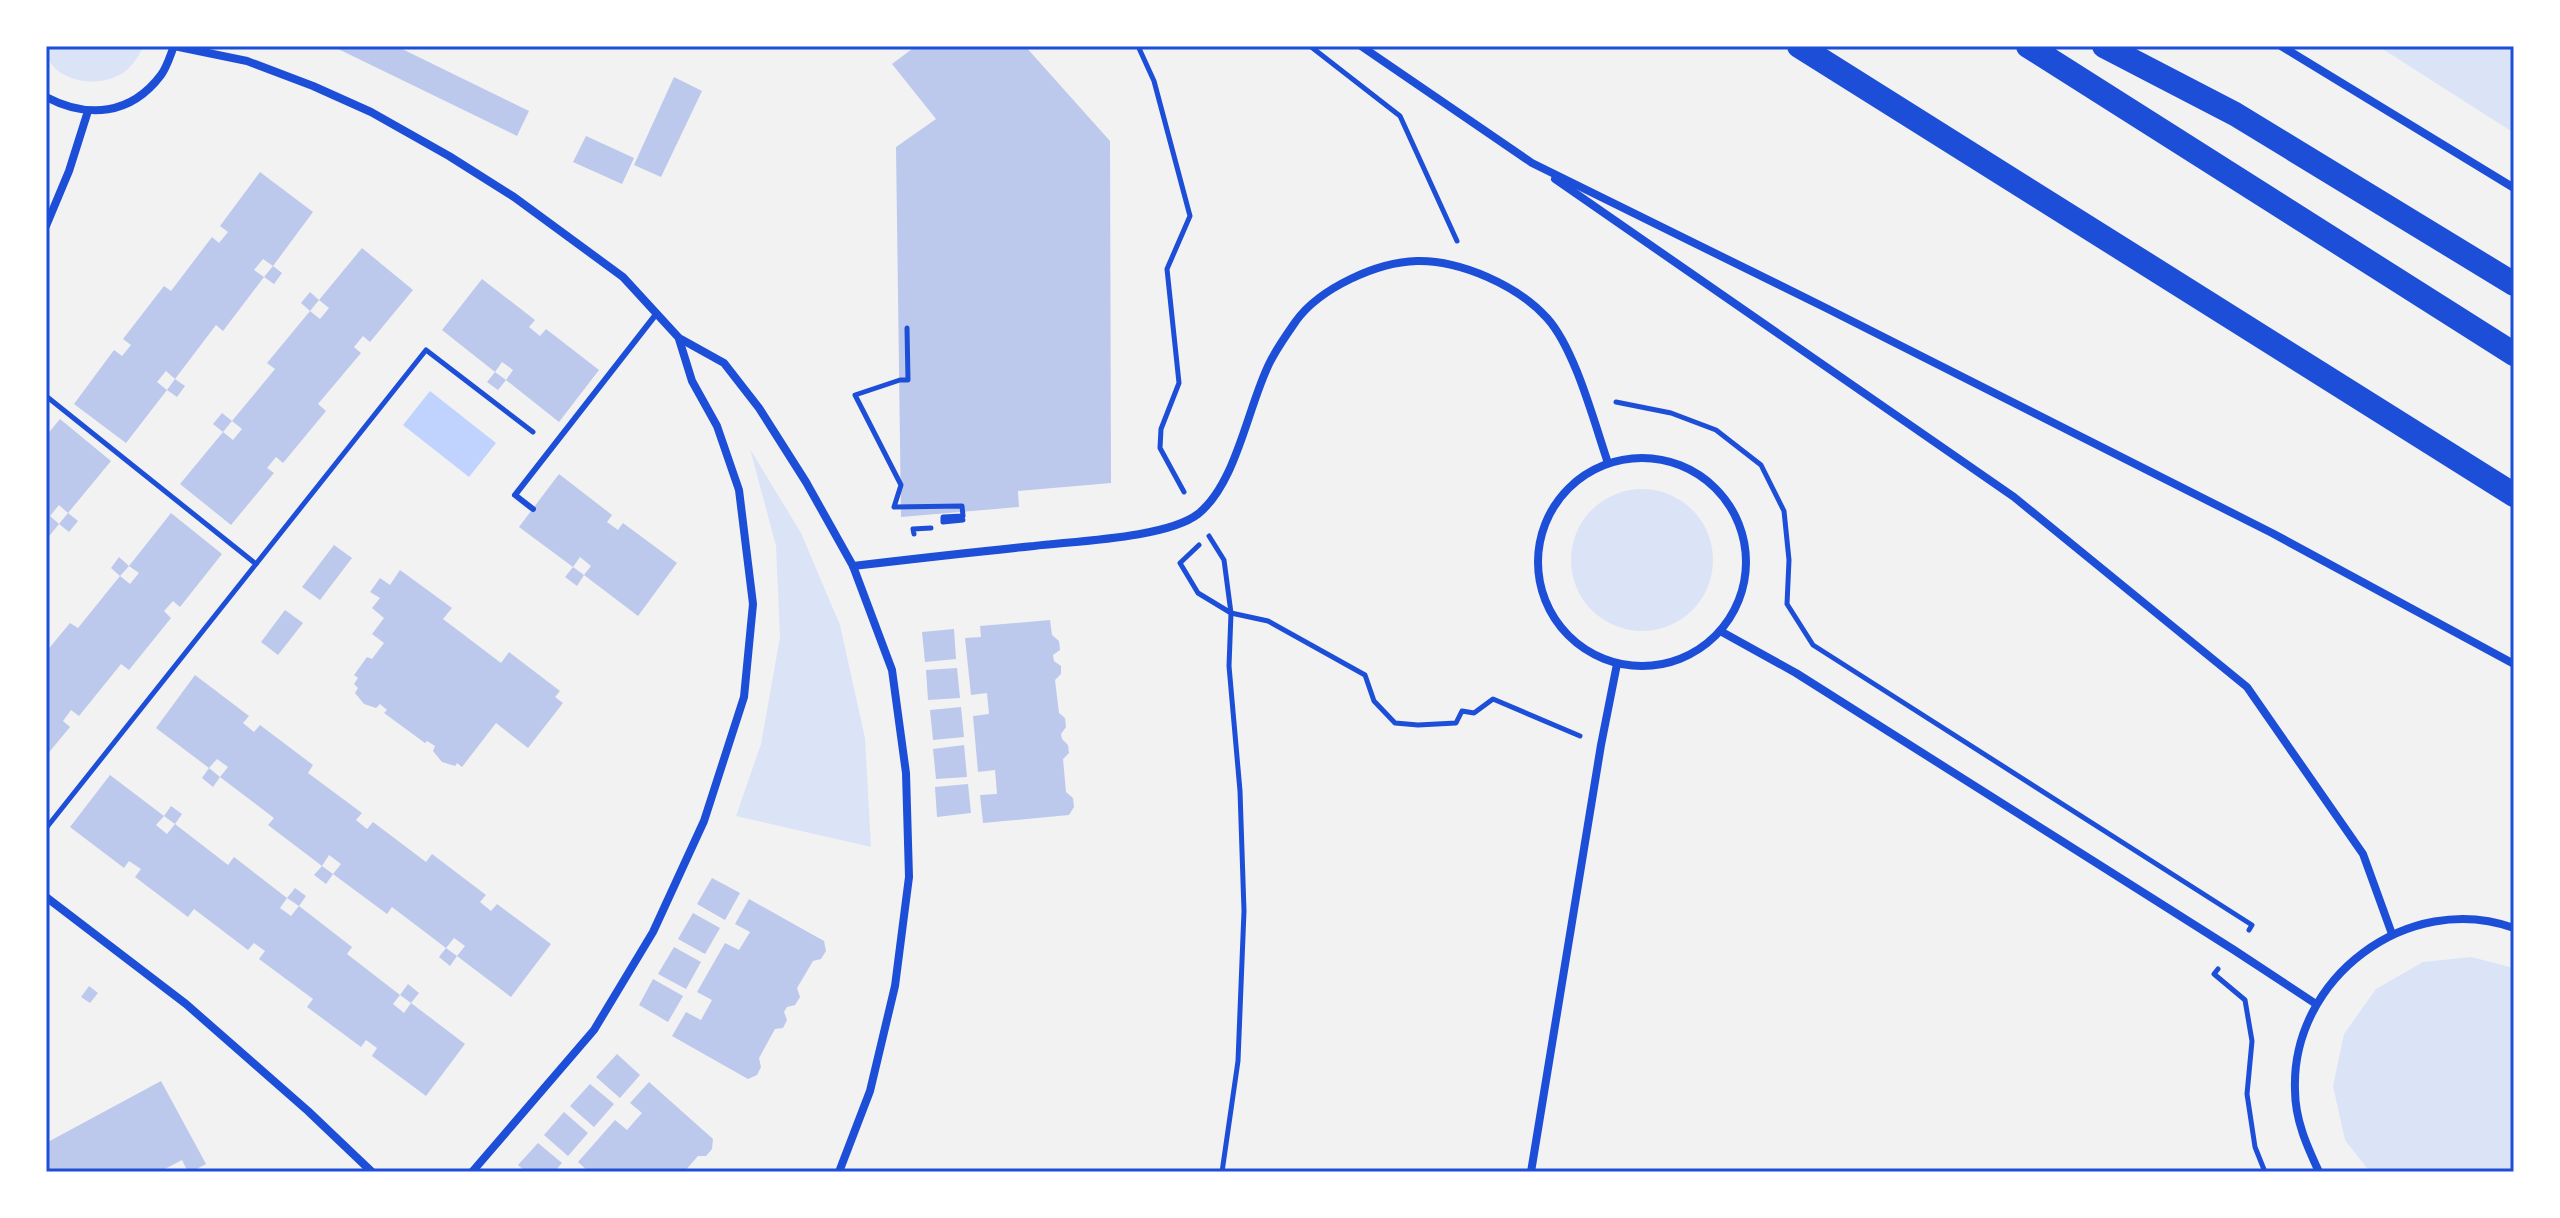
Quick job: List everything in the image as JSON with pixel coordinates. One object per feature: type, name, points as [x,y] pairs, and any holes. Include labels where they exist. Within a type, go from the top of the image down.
[{"type":"highway","points":[[1799,46],[2514,495]]},
{"type":"highway","points":[[2028,46],[2514,354]]},
{"type":"highway","points":[[2104,46],[2235,114],[2514,284]]},
{"type":"street","points":[[46,97],[64,107],[88,111],[117,108],[143,94],[163,73],[174,46],[247,61],[371,112],[514,197],[623,277],[679,338],[724,363],[759,408],[806,482],[853,566],[892,670],[906,773],[909,877],[895,986],[870,1091],[839,1172]]},
{"type":"street","points":[[1361,46],[2014,497],[2247,687],[2363,854],[2392,934]]},
{"type":"street","points":[[2281,46],[2514,188]]},
{"type":"street","points":[[46,226],[69,171],[88,111]]},
{"type":"street","points":[[1532,163],[2258,526],[2514,664]]},
{"type":"street","points":[[853,566],[1147,534],[1196,516],[1215,497],[1270,363],[1298,318],[1330,288],[1366,272],[1417,261],[1467,268],[1509,288],[1547,319],[1572,361],[1608,463]]},
{"type":"street","points":[[472,1172],[594,1030],[653,932],[704,821],[744,697],[753,604],[739,490],[717,426],[692,381],[679,338]]},
{"type":"street","points":[[1653,457],[1697,472],[1729,504],[1746,546],[1743,591],[1722,632],[1691,655],[1655,666],[1617,664],[1576,645],[1548,610],[1536,567],[1544,522],[1569,486],[1608,463],[1653,457]]},
{"type":"street","points":[[1722,632],[1809,681],[2316,1004]]},
{"type":"street","points":[[1531,1172],[1617,664]]},
{"type":"street","points":[[46,897],[186,1004],[372,1172]]},
{"type":"street","points":[[2504,925],[2514,916]]},
{"type":"street","points":[[2319,1172],[2301,1134],[2295,1090],[2299,1046],[2316,1004],[2348,963],[2392,934],[2455,919],[2468,918],[2514,928]]},
{"type":"lane","points":[[533,509],[515,495],[657,313]]},
{"type":"path","points":[[1138,46],[1154,81],[1190,216],[1167,269],[1179,383],[1161,429],[1160,448],[1196,516]]},
{"type":"path","points":[[1310,46],[1400,116],[1457,241],[1470,245]]},
{"type":"path","points":[[907,328],[908,380],[855,395],[901,485],[894,507],[962,506],[963,516],[943,517],[943,522],[963,520]]},
{"type":"path","points":[[47,827],[426,350],[553,447]]},
{"type":"path","points":[[1611,391],[1617,403],[1671,413],[1716,430],[1761,465],[1784,511],[1789,560],[1787,604],[1813,645],[2252,925],[2214,974],[2245,1000],[2252,1041],[2247,1094],[2255,1147],[2265,1172]]},
{"type":"path","points":[[46,396],[256,564]]},
{"type":"path","points":[[1209,536],[1180,563],[1198,593],[1231,613],[1268,621],[1365,675],[1374,701],[1395,723],[1456,723],[1462,711],[1474,713],[1493,699],[1601,745]]},
{"type":"path","points":[[1222,1172],[1238,1061],[1244,911],[1240,791],[1229,666],[1231,613],[1224,560]]},
{"type":"shaded area","points":[[46,46],[144,46],[124,72],[105,80],[82,81],[61,73],[53,66]]},
{"type":"shaded area","points":[[2378,46],[2514,46],[2514,133]]},
{"type":"shaded area","points":[[750,449],[801,533],[840,625],[865,738],[871,847],[736,816],[761,744],[780,637],[776,546]]},
{"type":"shaded area","points":[[1642,489],[1669,494],[1692,510],[1708,533],[1713,560],[1708,587],[1692,610],[1669,626],[1642,631],[1615,626],[1592,610],[1576,587],[1571,560],[1576,533],[1592,510],[1615,494]]},
{"type":"shaded area","points":[[2471,957],[2514,968],[2514,1172],[2370,1172],[2345,1140],[2333,1086],[2344,1034],[2376,989],[2423,962]]},
{"type":"water","points":[[430,391],[496,443],[469,477],[403,425]]},
{"type":"building","points":[[332,46],[396,46],[529,111],[517,136]]},
{"type":"building","points":[[916,46],[1025,46],[1110,141],[1111,483],[1018,491],[1019,507],[901,517],[896,147],[936,119],[892,64]]},
{"type":"building","points":[[674,77],[702,91],[661,177],[634,165]]},
{"type":"building","points":[[586,136],[634,158],[622,184],[573,162]]},
{"type":"building","points":[[260,172],[313,212],[273,266],[263,259],[254,270],[264,277],[223,331],[216,325],[175,379],[166,371],[157,382],[167,390],[126,443],[74,404],[114,350],[122,356],[131,345],[123,339],[164,286],[171,291],[212,237],[219,243],[228,232],[220,226]]},
{"type":"building","points":[[362,248],[413,290],[370,342],[363,336],[354,347],[361,353],[318,404],[326,411],[283,463],[276,457],[267,468],[274,473],[231,525],[180,484],[223,432],[233,440],[242,429],[232,421],[275,369],[267,363],[310,311],[320,319],[329,308],[319,300]]},
{"type":"building","points":[[273,266],[282,273],[274,284],[264,277]]},
{"type":"building","points":[[482,279],[535,320],[529,327],[540,336],[546,329],[599,370],[559,422],[506,380],[513,370],[502,362],[495,372],[442,330]]},
{"type":"building","points":[[310,292],[319,300],[310,311],[301,303]]},
{"type":"building","points":[[495,372],[506,380],[498,390],[487,382]]},
{"type":"building","points":[[175,379],[185,386],[177,397],[167,390]]},
{"type":"building","points":[[222,413],[232,421],[223,432],[213,424]]},
{"type":"building","points":[[60,419],[111,461],[68,513],[59,505],[50,516],[59,524],[46,540],[46,436]]},
{"type":"building","points":[[559,474],[612,515],[607,522],[618,530],[623,523],[677,563],[638,616],[584,575],[591,566],[580,557],[573,567],[519,527]]},
{"type":"building","points":[[68,513],[78,521],[69,532],[59,524]]},
{"type":"building","points":[[171,513],[222,554],[180,607],[173,601],[164,611],[171,618],[129,670],[121,664],[79,716],[71,710],[63,721],[70,727],[46,756],[46,652],[70,623],[78,628],[120,576],[130,584],[139,573],[129,566]]},
{"type":"building","points":[[334,545],[352,558],[320,600],[302,587]]},
{"type":"building","points":[[119,557],[129,566],[120,576],[111,568]]},
{"type":"building","points":[[573,567],[584,575],[577,586],[565,577]]},
{"type":"building","points":[[400,570],[452,608],[443,619],[501,663],[509,652],[560,691],[555,697],[563,703],[528,748],[496,723],[462,767],[457,763],[455,766],[442,762],[433,751],[435,746],[427,741],[425,743],[384,713],[387,710],[380,704],[376,708],[364,704],[355,693],[358,688],[354,684],[358,678],[354,675],[367,657],[372,659],[384,643],[372,634],[384,618],[372,608],[380,598],[370,592],[380,578],[390,585]]},
{"type":"building","points":[[285,610],[303,623],[278,655],[261,642]]},
{"type":"building","points":[[1050,620],[1052,635],[1059,641],[1060,650],[1053,655],[1054,661],[1061,666],[1061,674],[1055,680],[1059,713],[1065,718],[1066,727],[1061,734],[1069,753],[1063,759],[1066,792],[1073,798],[1074,807],[1069,815],[983,823],[980,795],[997,794],[995,770],[978,772],[973,716],[989,714],[987,693],[971,695],[965,638],[981,637],[980,626]]},
{"type":"building","points":[[954,629],[956,659],[925,662],[922,632]]},
{"type":"building","points":[[957,668],[960,698],[928,700],[926,670]]},
{"type":"building","points":[[195,675],[249,716],[243,723],[254,732],[260,725],[313,765],[308,773],[362,813],[356,820],[367,829],[373,822],[426,862],[432,854],[486,895],[480,902],[491,911],[497,904],[551,944],[511,997],[457,956],[465,946],[454,938],[446,948],[392,907],[387,914],[333,874],[341,864],[329,855],[322,866],[268,825],[274,818],[220,777],[228,767],[217,759],[209,768],[156,728]]},
{"type":"building","points":[[961,707],[964,737],[933,740],[930,710]]},
{"type":"building","points":[[964,745],[967,777],[936,779],[933,749]]},
{"type":"building","points":[[209,768],[220,777],[213,787],[202,778]]},
{"type":"building","points":[[110,775],[164,816],[156,825],[167,834],[175,824],[228,865],[234,857],[287,898],[280,908],[291,916],[299,906],[352,947],[347,954],[400,995],[393,1004],[404,1013],[411,1003],[465,1044],[426,1096],[372,1056],[377,1048],[366,1040],[361,1047],[307,1007],[313,999],[259,959],[265,951],[254,943],[248,950],[194,909],[188,917],[135,877],[141,869],[129,861],[124,868],[70,827]]},
{"type":"building","points":[[968,784],[971,813],[937,817],[935,787]]},
{"type":"building","points":[[171,806],[182,814],[175,824],[164,816]]},
{"type":"building","points":[[322,866],[333,874],[326,884],[314,875]]},
{"type":"building","points":[[712,878],[740,893],[725,920],[697,904]]},
{"type":"building","points":[[295,888],[306,896],[299,906],[287,898]]},
{"type":"building","points":[[749,899],[824,941],[826,951],[821,959],[813,961],[797,988],[800,997],[795,1005],[787,1007],[784,1012],[787,1020],[783,1028],[775,1029],[759,1058],[761,1067],[757,1075],[748,1079],[672,1036],[686,1012],[701,1020],[712,1000],[697,992],[725,943],[739,950],[750,932],[735,924]]},
{"type":"building","points":[[693,913],[720,928],[705,954],[678,939]]},
{"type":"building","points":[[674,947],[701,962],[686,989],[658,974]]},
{"type":"building","points":[[446,948],[457,956],[450,966],[439,957]]},
{"type":"building","points":[[653,979],[683,996],[668,1022],[639,1005]]},
{"type":"building","points":[[408,984],[419,993],[411,1003],[400,995]]},
{"type":"building","points":[[89,986],[98,993],[90,1003],[81,997]]},
{"type":"building","points":[[617,1054],[640,1075],[620,1098],[596,1077]]},
{"type":"building","points":[[161,1081],[206,1164],[191,1172],[182,1160],[159,1172],[46,1172],[46,1143]]},
{"type":"building","points":[[649,1082],[713,1139],[712,1149],[706,1156],[698,1156],[684,1172],[589,1172],[578,1162],[615,1120],[627,1130],[642,1113],[630,1103]]},
{"type":"building","points":[[590,1084],[614,1104],[594,1127],[570,1106]]},
{"type":"building","points":[[564,1112],[588,1133],[568,1156],[544,1135]]},
{"type":"building","points":[[538,1143],[562,1163],[554,1172],[526,1172],[518,1165]]}]
